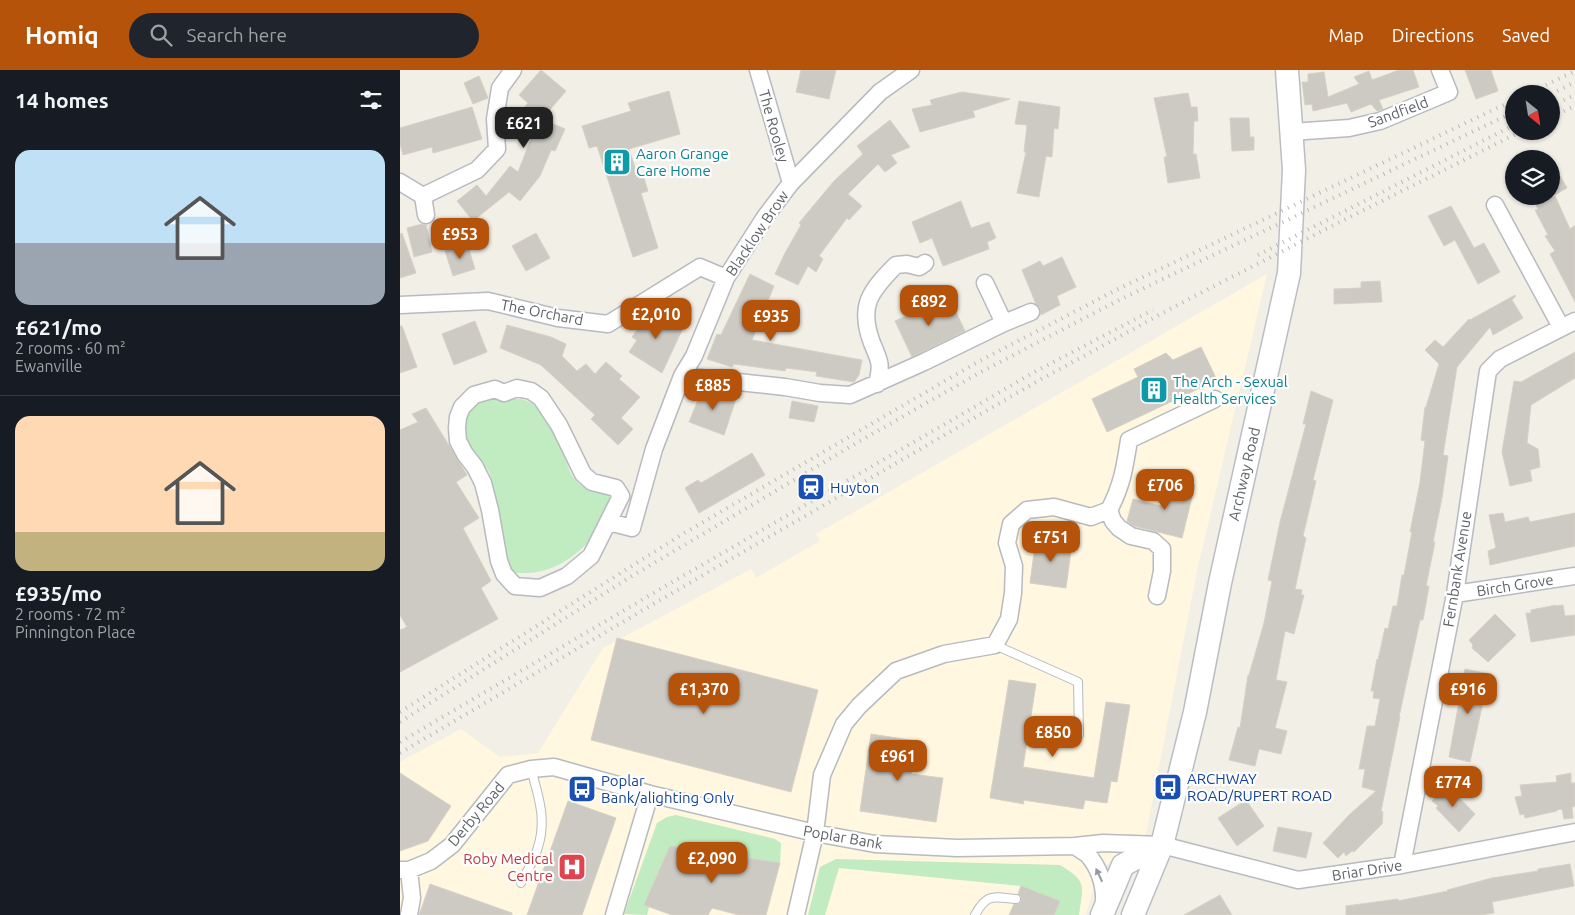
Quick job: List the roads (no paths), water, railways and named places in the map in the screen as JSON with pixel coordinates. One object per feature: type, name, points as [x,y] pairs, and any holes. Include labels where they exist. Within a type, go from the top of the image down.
[{"type":"main road","name":"Archway Road","points":[[1133,915],[1162,845],[1195,712],[1220,583],[1290,273],[1294,170],[1287,70]]},
{"type":"main road","points":[[1103,913],[1123,866],[1162,845]]},
{"type":"street","points":[[423,196],[477,170],[497,148],[495,119],[500,88],[513,70]]},
{"type":"street","name":"The Rooley","points":[[758,70],[791,183]]},
{"type":"street","name":"Blacklow Brow","points":[[609,522],[632,528],[654,449],[682,376],[694,356],[726,278],[765,216],[791,183],[880,92],[911,70]]},
{"type":"street","name":"Sandfield","points":[[1291,132],[1349,128],[1380,121],[1449,92],[1440,70]]},
{"type":"street","points":[[400,182],[423,196],[426,215]]},
{"type":"street","points":[[1495,205],[1568,324]]},
{"type":"street","points":[[877,384],[881,367],[866,325],[868,301],[880,281],[896,265],[907,264],[919,267],[925,263]]},
{"type":"street","name":"The Orchard","points":[[400,305],[488,302],[558,318],[608,324],[700,267],[726,278]]},
{"type":"street","points":[[985,283],[1004,324]]},
{"type":"street","points":[[682,376],[850,395],[1031,312]]},
{"type":"street","name":"Fernbank Avenue","points":[[1402,865],[1455,594],[1488,371],[1500,359],[1568,324]]},
{"type":"street","points":[[517,388],[531,391],[540,398],[559,425],[583,474],[592,482],[616,488],[621,496],[609,522],[590,556],[567,576],[540,588],[515,586],[504,574],[499,561],[483,483],[458,440],[458,417],[462,407],[474,394],[495,389],[504,393],[517,388]]},
{"type":"street","points":[[796,915],[815,833],[822,775],[844,724],[859,706],[896,671],[944,654],[995,645],[1009,620],[1013,593],[1014,566],[1007,543],[1011,524],[1027,510],[1054,507],[1090,517],[1109,510],[1118,494],[1124,474],[1129,440],[1215,400]]},
{"type":"street","points":[[1109,510],[1113,521],[1119,528],[1131,536],[1153,541],[1162,549],[1162,571],[1158,596]]},
{"type":"street","name":"Birch Grove","points":[[1455,594],[1575,576]]},
{"type":"street","name":"Poplar Bank","points":[[531,769],[554,767],[650,794],[815,833],[875,844],[957,848],[1075,846],[1103,843],[1162,845]]},
{"type":"street","name":"Derby Road","points":[[409,915],[412,898],[404,870],[432,861],[452,845],[508,775],[531,769]]},
{"type":"street","points":[[614,915],[650,794]]},
{"type":"street","name":"Briar Drive","points":[[1162,845],[1298,880],[1402,865],[1575,832]]},
{"type":"street","points":[[1075,846],[1088,856],[1102,879],[1104,892],[1103,913]]},
{"type":"lane","points":[[995,645],[1078,682],[1079,735]]},
{"type":"lane","points":[[521,883],[537,850],[542,830],[542,809],[531,769]]},
{"type":"lane","points":[[975,915],[982,904],[992,897],[1016,900]]},
{"type":"railway","points":[[1546,85],[1575,71]]},
{"type":"railway","points":[[1560,90],[1575,82]]},
{"type":"railway","points":[[1560,102],[1575,95]]},
{"type":"railway","points":[[400,712],[681,535],[974,364],[1116,290],[1505,104]]},
{"type":"railway","points":[[1560,113],[1575,106]]},
{"type":"railway","points":[[400,722],[632,576],[979,373],[1121,299],[1505,116]]},
{"type":"railway","points":[[1258,255],[1505,130]]},
{"type":"railway","points":[[400,753],[1036,382],[1185,301],[1505,140]]},
{"type":"railway","points":[[400,742],[1038,370],[1153,310]]},
{"type":"place","name":"Aaron Grange Care Home","points":[[617,162]]},
{"type":"place","name":"The Arch - Sexual Health Services","points":[[1154,390]]},
{"type":"place","name":"Huyton","points":[[811,487]]},
{"type":"place","name":"ARCHWAY ROAD/RUPERT ROAD","points":[[1168,787]]},
{"type":"place","name":"Poplar Bank/alighting Only","points":[[582,789]]},
{"type":"place","name":"Roby Medical Centre","points":[[572,867]]}]
